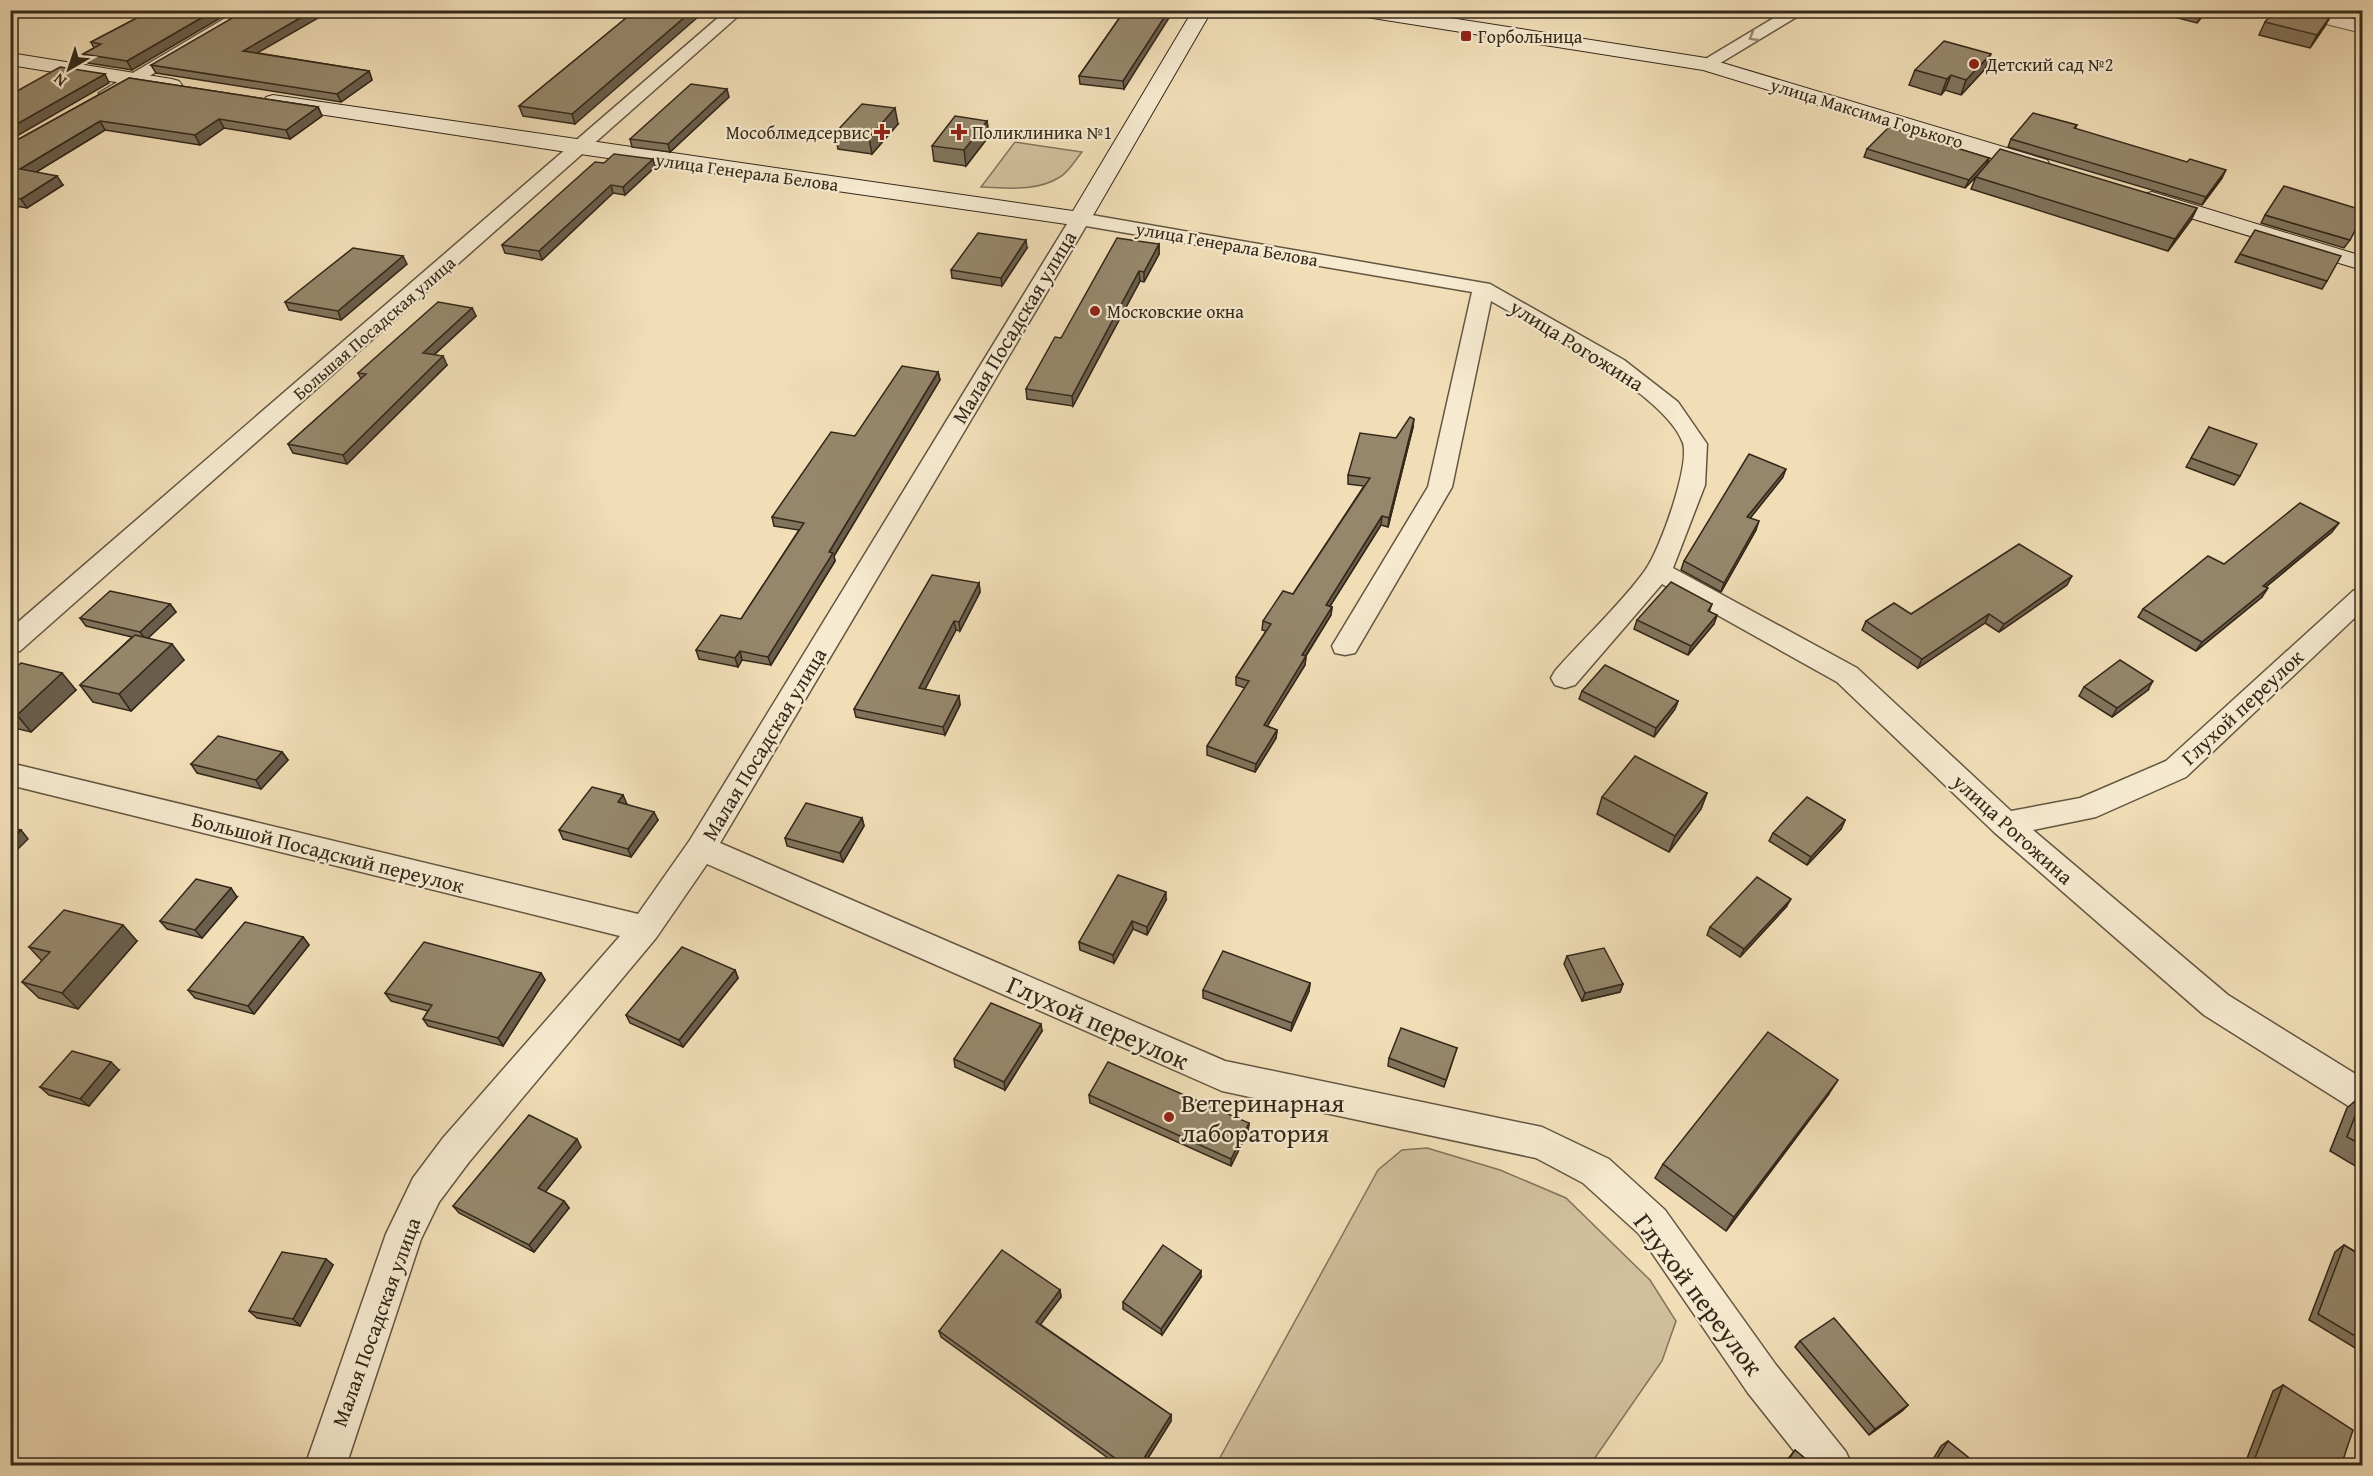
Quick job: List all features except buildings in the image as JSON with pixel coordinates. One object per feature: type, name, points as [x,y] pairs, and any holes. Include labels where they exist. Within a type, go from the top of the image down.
[{"type":"main road","name":"Малая Посадская улица","points":[[1080,219],[1203,10]]},
{"type":"main road","name":"улица Максима Горького","points":[[1360,10],[1706,64],[2060,171]]},
{"type":"main road","points":[[2293,10],[2362,27]]},
{"type":"main road","points":[[10,59],[191,88]]},
{"type":"main road","name":"улица Генерала Белова","points":[[250,97],[580,148],[1080,219]]},
{"type":"main road","points":[[2138,195],[2362,263]]},
{"type":"street","points":[[92,102],[252,10]]},
{"type":"street","name":"Большая Посадская улица","points":[[10,644],[737,10]]},
{"type":"street","points":[[1706,64],[1800,10]]},
{"type":"street","name":"улица Генерала Белова","points":[[1080,219],[1483,288]]},
{"type":"street","name":"Малая Посадская улица","points":[[326,1466],[404,1234],[426,1190],[456,1150],[645,930],[701,848],[1080,219]]},
{"type":"street","points":[[1345,646],[1440,487],[1483,288]]},
{"type":"street","name":"улица Рогожина","points":[[1483,288],[1616,365],[1670,407],[1695,444],[1693,485],[1659,571],[1564,678]]},
{"type":"street","name":"улица Рогожина","points":[[1659,571],[1847,675],[2005,824],[2216,1005],[2362,1096]]},
{"type":"street","name":"Глухой переулок","points":[[2005,824],[2085,809],[2176,769],[2362,597]]},
{"type":"street","name":"Большой Посадский переулок","points":[[10,774],[645,930]]},
{"type":"street","name":"Глухой переулок","points":[[701,848],[1222,1076],[1542,1143],[1596,1171],[1652,1222],[1762,1378],[1832,1466]]},
{"type":"shaded area","points":[[1015,142],[1082,152],[1066,172],[1051,182],[1022,188],[981,187]]},
{"type":"shaded area","points":[[1427,1148],[1500,1170],[1566,1198],[1650,1280],[1676,1321],[1662,1361],[1590,1465],[1216,1465],[1378,1170],[1402,1150]]},
{"type":"place","name":"Горбольница","points":[[1466,36]]},
{"type":"place","name":"Детский сад №2","points":[[1974,64]]},
{"type":"place","name":"Мособлмедсервис","points":[[882,132]]},
{"type":"place","name":"Поликлиника №1","points":[[959,132]]},
{"type":"place","name":"Московские окна","points":[[1095,311]]},
{"type":"place","name":"Ветеринарная лаборатория","points":[[1169,1117]]}]
